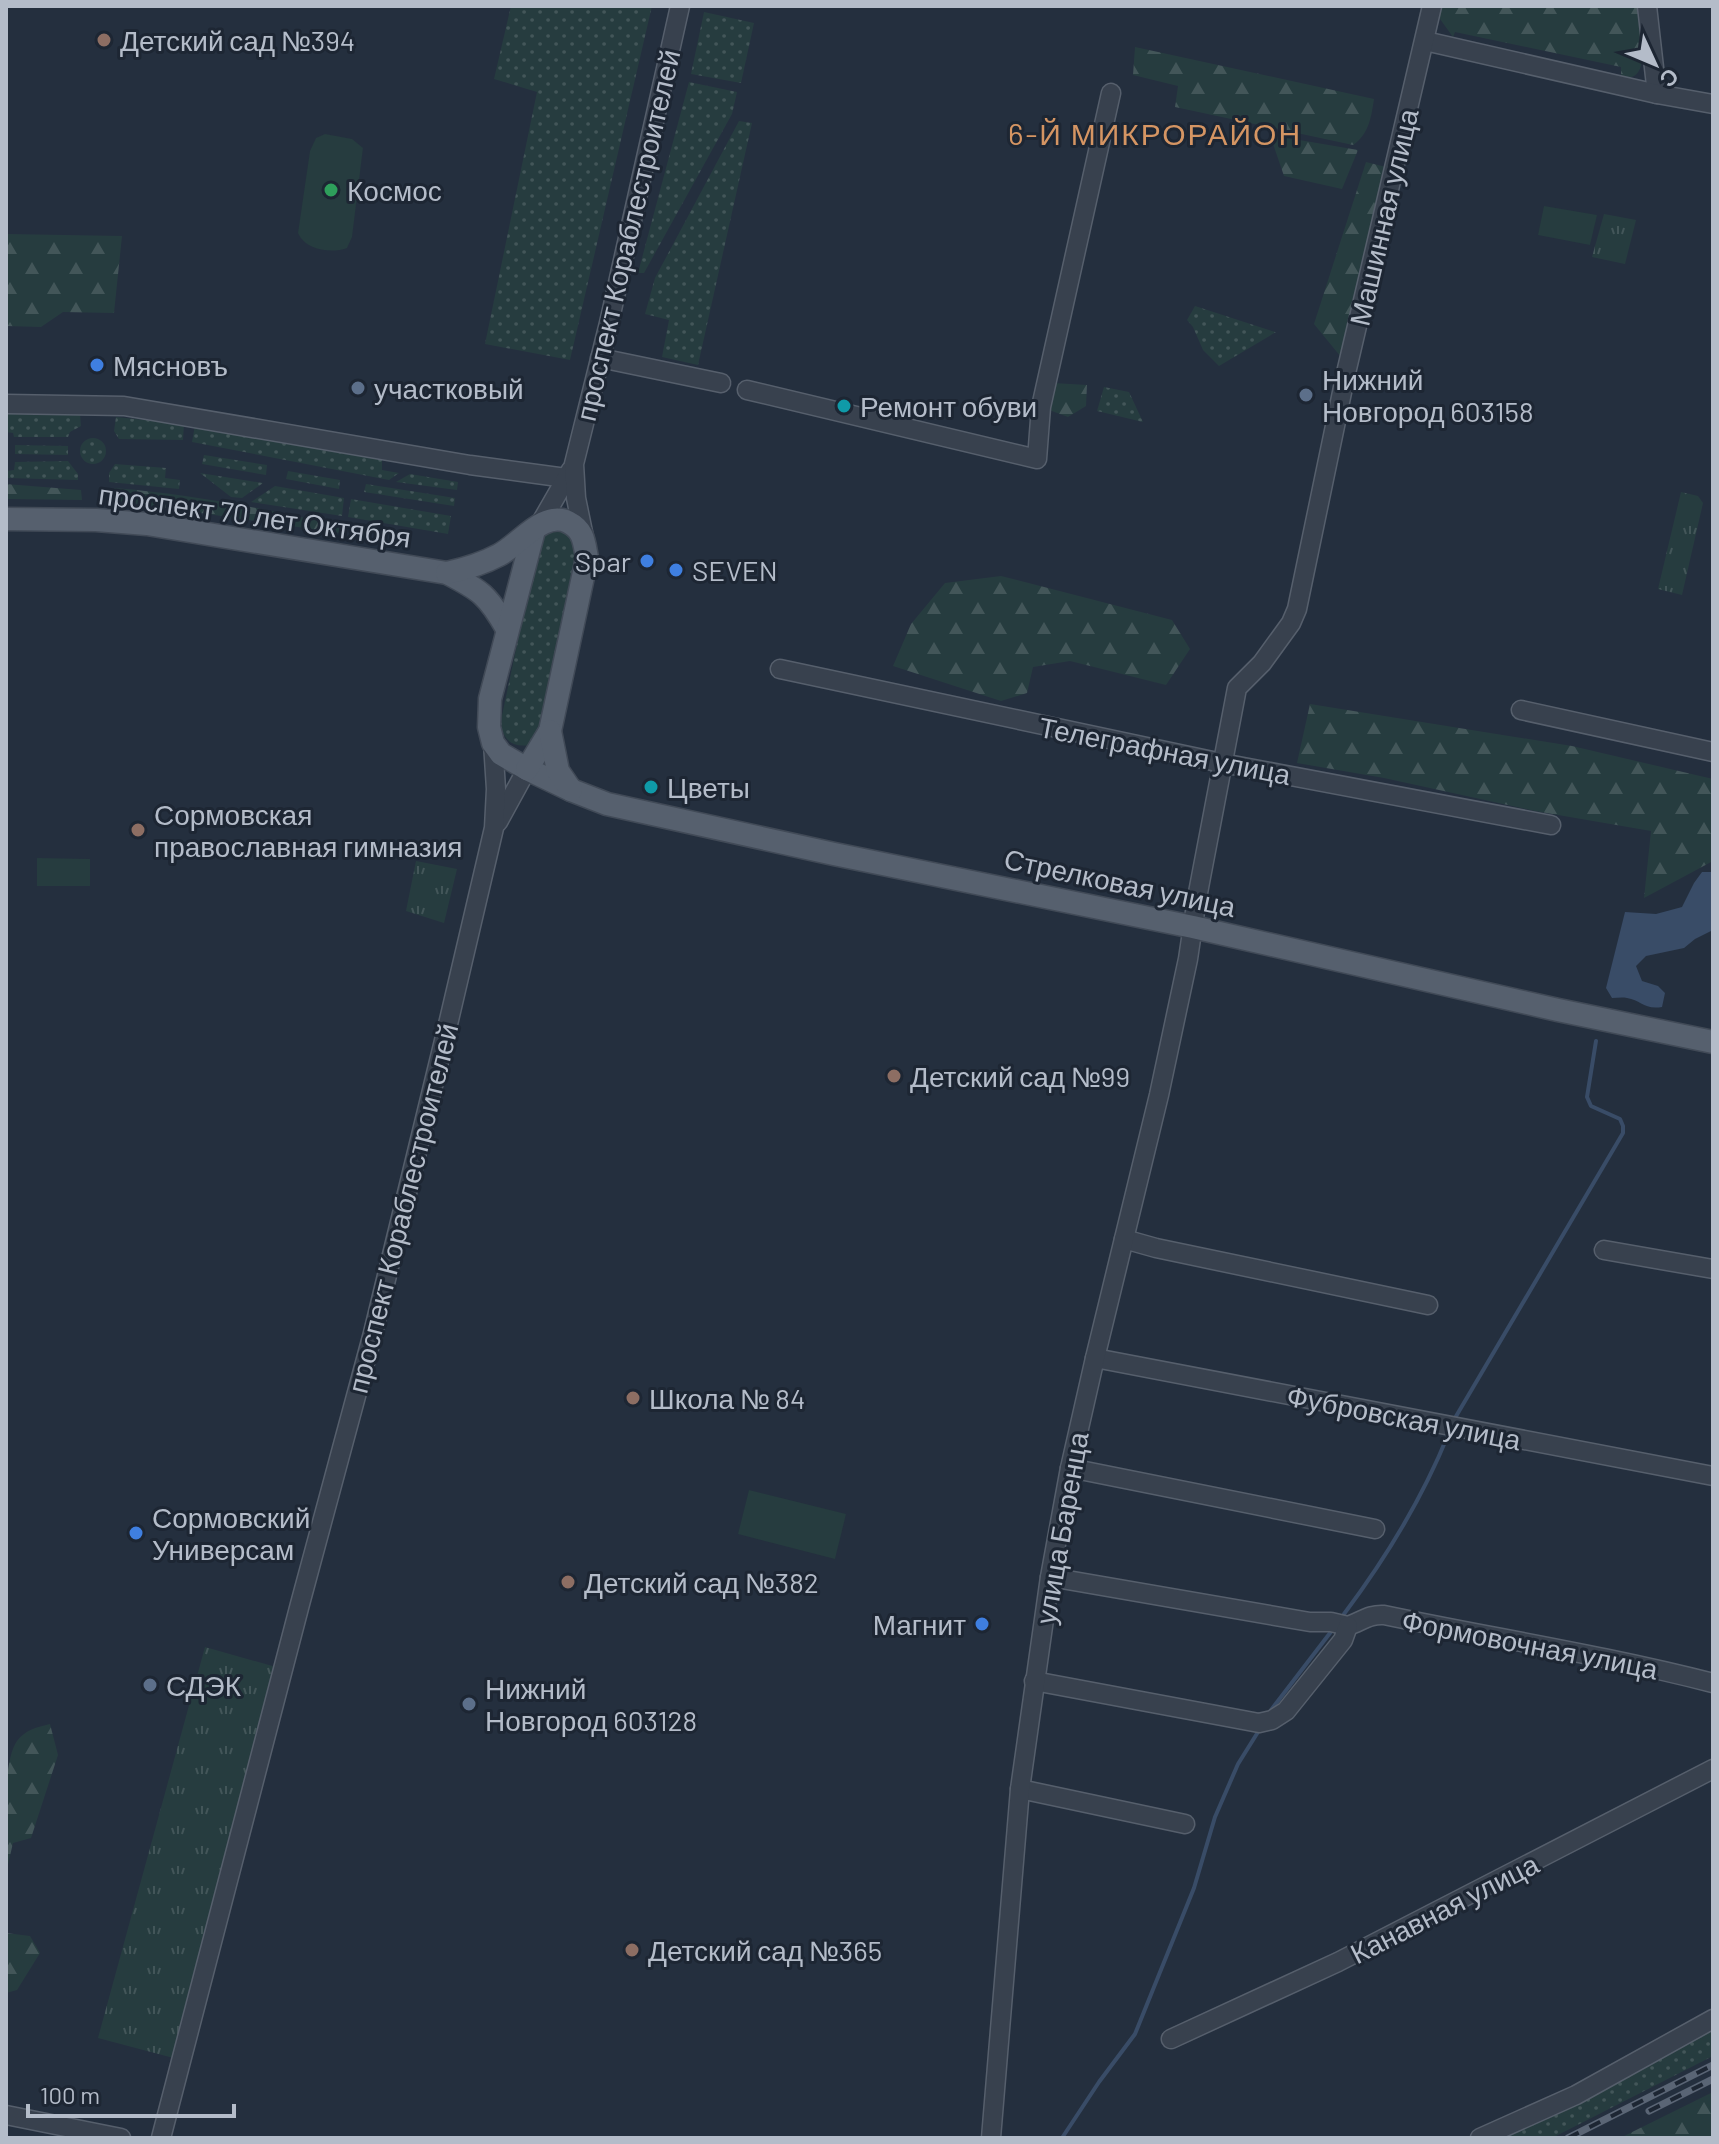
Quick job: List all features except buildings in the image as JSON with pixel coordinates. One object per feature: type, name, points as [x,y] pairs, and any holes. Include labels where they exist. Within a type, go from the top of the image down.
[{"type":"main road","name":"проспект 70 лет Октября","points":[[6,519],[147,524],[447,573]]},
{"type":"main road","points":[[447,573],[475,566],[503,553],[551,520],[563,519],[576,526],[584,537],[587,558],[550,731],[527,769]]},
{"type":"main road","points":[[493,743],[489,727],[490,699],[537,527]]},
{"type":"main road","points":[[447,573],[478,589],[494,606],[507,629]]},
{"type":"main road","points":[[550,731],[558,771],[571,790]]},
{"type":"main road","name":"Стрелковая улица","points":[[493,743],[501,754],[527,769],[607,804],[1193,927],[1713,1042]]},
{"type":"street","name":"проспект Кораблестроителей","points":[[570,471],[600,358],[680,6]]},
{"type":"street","name":"Машинная улица","points":[[1193,927],[1237,688],[1262,663],[1291,623],[1297,609],[1346,373],[1432,6]]},
{"type":"street","points":[[1647,6],[1657,94]]},
{"type":"street","points":[[1425,41],[1713,104]]},
{"type":"street","points":[[747,390],[1037,459],[1041,407],[1111,93]]},
{"type":"street","points":[[600,358],[721,383]]},
{"type":"street","points":[[6,404],[124,406],[470,465],[570,471]]},
{"type":"street","points":[[537,527],[570,471]]},
{"type":"street","points":[[570,471],[584,537]]},
{"type":"street","name":"Телеграфная улица","points":[[780,669],[1222,763],[1551,825]]},
{"type":"street","points":[[1521,710],[1713,752]]},
{"type":"street","name":"проспект Кораблестроителей","points":[[161,2138],[373,1333],[494,828],[496,789],[493,743]]},
{"type":"street","points":[[494,828],[527,769]]},
{"type":"street","name":"улица Баренца","points":[[991,2138],[1020,1789],[1050,1577],[1070,1468],[1152,1130],[1193,927]]},
{"type":"street","points":[[1124,1239],[1428,1305]]},
{"type":"street","points":[[1604,1250],[1713,1269]]},
{"type":"street","name":"Фубровская улица","points":[[1095,1358],[1713,1476]]},
{"type":"street","points":[[1070,1468],[1375,1529]]},
{"type":"street","name":"Формовочная улица","points":[[1050,1577],[1310,1622],[1348,1626],[1374,1615],[1384,1615],[1493,1638],[1577,1651],[1713,1683]]},
{"type":"street","points":[[1034,1681],[1259,1723],[1272,1720],[1286,1711],[1343,1640],[1348,1626]]},
{"type":"street","name":"Канавная улица","points":[[1171,2039],[1338,1962],[1713,1769]]},
{"type":"street","points":[[1020,1789],[1185,1824]]},
{"type":"street","points":[[1480,2138],[1576,2095],[1713,2019]]},
{"type":"street","points":[[6,2115],[121,2138]]},
{"type":"green space","points":[[511,6],[652,6],[570,360],[485,344],[537,92],[494,79]]},
{"type":"green space","points":[[1440,6],[1640,6],[1643,44],[1639,72],[1626,77],[1621,76],[1621,67],[1455,32],[1453,37],[1440,19]]},
{"type":"green space","points":[[704,12],[754,23],[741,83],[691,74]]},
{"type":"green space","points":[[1135,47],[1374,99],[1372,113],[1363,136],[1353,145],[1175,107],[1178,86],[1133,75]]},
{"type":"green space","points":[[689,82],[737,92],[732,114],[644,273],[638,273]]},
{"type":"green space","points":[[739,121],[752,123],[698,365],[662,357],[669,320],[645,314],[655,278]]},
{"type":"green space","name":"Космос","points":[[325,134],[352,139],[363,148],[352,237],[347,248],[334,251],[312,247],[298,233],[310,151],[316,138]]},
{"type":"green space","points":[[1270,135],[1358,150],[1342,189],[1284,176]]},
{"type":"green space","points":[[1366,162],[1386,167],[1341,357],[1314,324]]},
{"type":"green space","points":[[1544,206],[1597,215],[1590,245],[1538,235]]},
{"type":"green space","points":[[1604,214],[1636,220],[1625,264],[1592,257]]},
{"type":"green space","points":[[6,234],[122,236],[114,313],[63,312],[41,327],[6,326]]},
{"type":"green space","points":[[1195,306],[1276,332],[1219,366],[1203,350],[1187,320]]},
{"type":"green space","points":[[1053,383],[1087,385],[1086,406],[1068,417],[1041,407]]},
{"type":"green space","points":[[1104,387],[1129,392],[1143,422],[1097,411]]},
{"type":"green space","points":[[7,414],[80,414],[81,426],[70,432],[68,437],[14,437],[13,433],[6,432]]},
{"type":"green space","points":[[116,417],[184,424],[183,440],[119,439],[114,431]]},
{"type":"green space","points":[[195,425],[382,459],[382,470],[399,473],[389,480],[192,442]]},
{"type":"green space","points":[[93,438],[102,442],[106,451],[102,460],[93,464],[84,460],[80,451],[84,442]]},
{"type":"green space","points":[[15,445],[68,446],[68,455],[15,454]]},
{"type":"green space","points":[[204,455],[267,465],[266,475],[202,464]]},
{"type":"green space","points":[[68,461],[78,474],[78,480],[6,478],[6,471],[14,470],[15,462]]},
{"type":"green space","points":[[115,464],[166,468],[165,478],[180,480],[179,489],[109,482],[109,473]]},
{"type":"green space","points":[[288,471],[340,480],[339,489],[286,479]]},
{"type":"green space","points":[[200,473],[263,483],[242,498],[231,497]]},
{"type":"green space","points":[[410,474],[458,482],[457,490],[396,482]]},
{"type":"green space","points":[[6,484],[81,490],[82,500],[6,499]]},
{"type":"green space","points":[[366,484],[455,498],[454,506],[364,492]]},
{"type":"green space","points":[[275,486],[344,498],[342,516],[251,502]]},
{"type":"green space","points":[[114,488],[260,509],[347,527],[347,534],[124,502],[115,500]]},
{"type":"green space","points":[[1681,492],[1698,496],[1703,503],[1682,595],[1658,589]]},
{"type":"green space","points":[[351,499],[451,516],[448,534],[348,517]]},
{"type":"green space","points":[[558,530],[566,532],[579,549],[544,727],[529,745],[517,745],[505,737],[501,720],[538,546],[546,535]]},
{"type":"green space","points":[[1001,576],[1172,620],[1190,649],[1166,685],[1070,661],[1033,667],[1027,693],[1001,701],[893,666],[911,624],[945,583]]},
{"type":"green space","points":[[1310,704],[1572,746],[1713,779],[1713,861],[1644,898],[1651,831],[1297,763]]},
{"type":"green space","points":[[37,858],[90,859],[90,886],[37,886]]},
{"type":"green space","points":[[416,861],[457,869],[444,923],[406,911]]},
{"type":"green space","points":[[749,1490],[846,1514],[835,1559],[738,1534]]},
{"type":"green space","points":[[205,1647],[283,1669],[181,2060],[98,2038]]},
{"type":"green space","points":[[50,1724],[58,1755],[31,1838],[13,1843],[6,1873],[6,1804],[12,1752],[24,1734]]},
{"type":"green space","points":[[6,1933],[30,1936],[40,1953],[17,1990],[6,1993]]},
{"type":"green space","points":[[1713,2026],[1713,2056],[1552,2138],[1489,2138]]},
{"type":"green space","points":[[1713,2092],[1713,2138],[1620,2138]]},
{"type":"water","points":[[1702,872],[1713,872],[1713,930],[1684,948],[1646,956],[1636,966],[1642,981],[1658,986],[1665,993],[1662,1007],[1651,1007],[1627,998],[1612,998],[1606,988],[1625,912],[1656,914],[1682,907]]},
{"type":"waterway","points":[[1455,1418],[1623,1133],[1620,1119],[1591,1106],[1587,1097],[1596,1041]]},
{"type":"waterway","points":[[1344,1614],[1402,1528],[1448,1435]]},
{"type":"waterway","points":[[1271,1710],[1330,1633]]},
{"type":"waterway","points":[[1062,2138],[1135,2034],[1194,1888],[1215,1817],[1238,1764],[1258,1732]]},
{"type":"railway","points":[[1568,2138],[1713,2065]]},
{"type":"railway","points":[[1649,2111],[1713,2079]]},
{"type":"place","name":"Детский сад №394","points":[[104,40]]},
{"type":"place","name":"Космос","points":[[331,190]]},
{"type":"place","name":"Мясновъ","points":[[97,365]]},
{"type":"place","name":"участковый","points":[[358,388]]},
{"type":"place","name":"Нижний Новгород 603158","points":[[1306,395]]},
{"type":"place","name":"Ремонт обуви","points":[[844,406]]},
{"type":"place","name":"Spar","points":[[647,561]]},
{"type":"place","name":"SEVEN","points":[[676,570]]},
{"type":"place","name":"Цветы","points":[[651,787]]},
{"type":"place","name":"Сормовская православная гимназия","points":[[138,830]]},
{"type":"place","name":"Детский сад №99","points":[[894,1076]]},
{"type":"place","name":"Школа № 84","points":[[633,1398]]},
{"type":"place","name":"Сормовский Универсам","points":[[136,1533]]},
{"type":"place","name":"Детский сад №382","points":[[568,1582]]},
{"type":"place","name":"Магнит","points":[[982,1624]]},
{"type":"place","name":"СДЭК","points":[[150,1685]]},
{"type":"place","name":"Нижний Новгород 603128","points":[[469,1704]]},
{"type":"place","name":"Детский сад №365","points":[[632,1950]]},
{"type":"district","name":"6-Й МИКРОРАЙОН","points":[[1155,133]]}]
